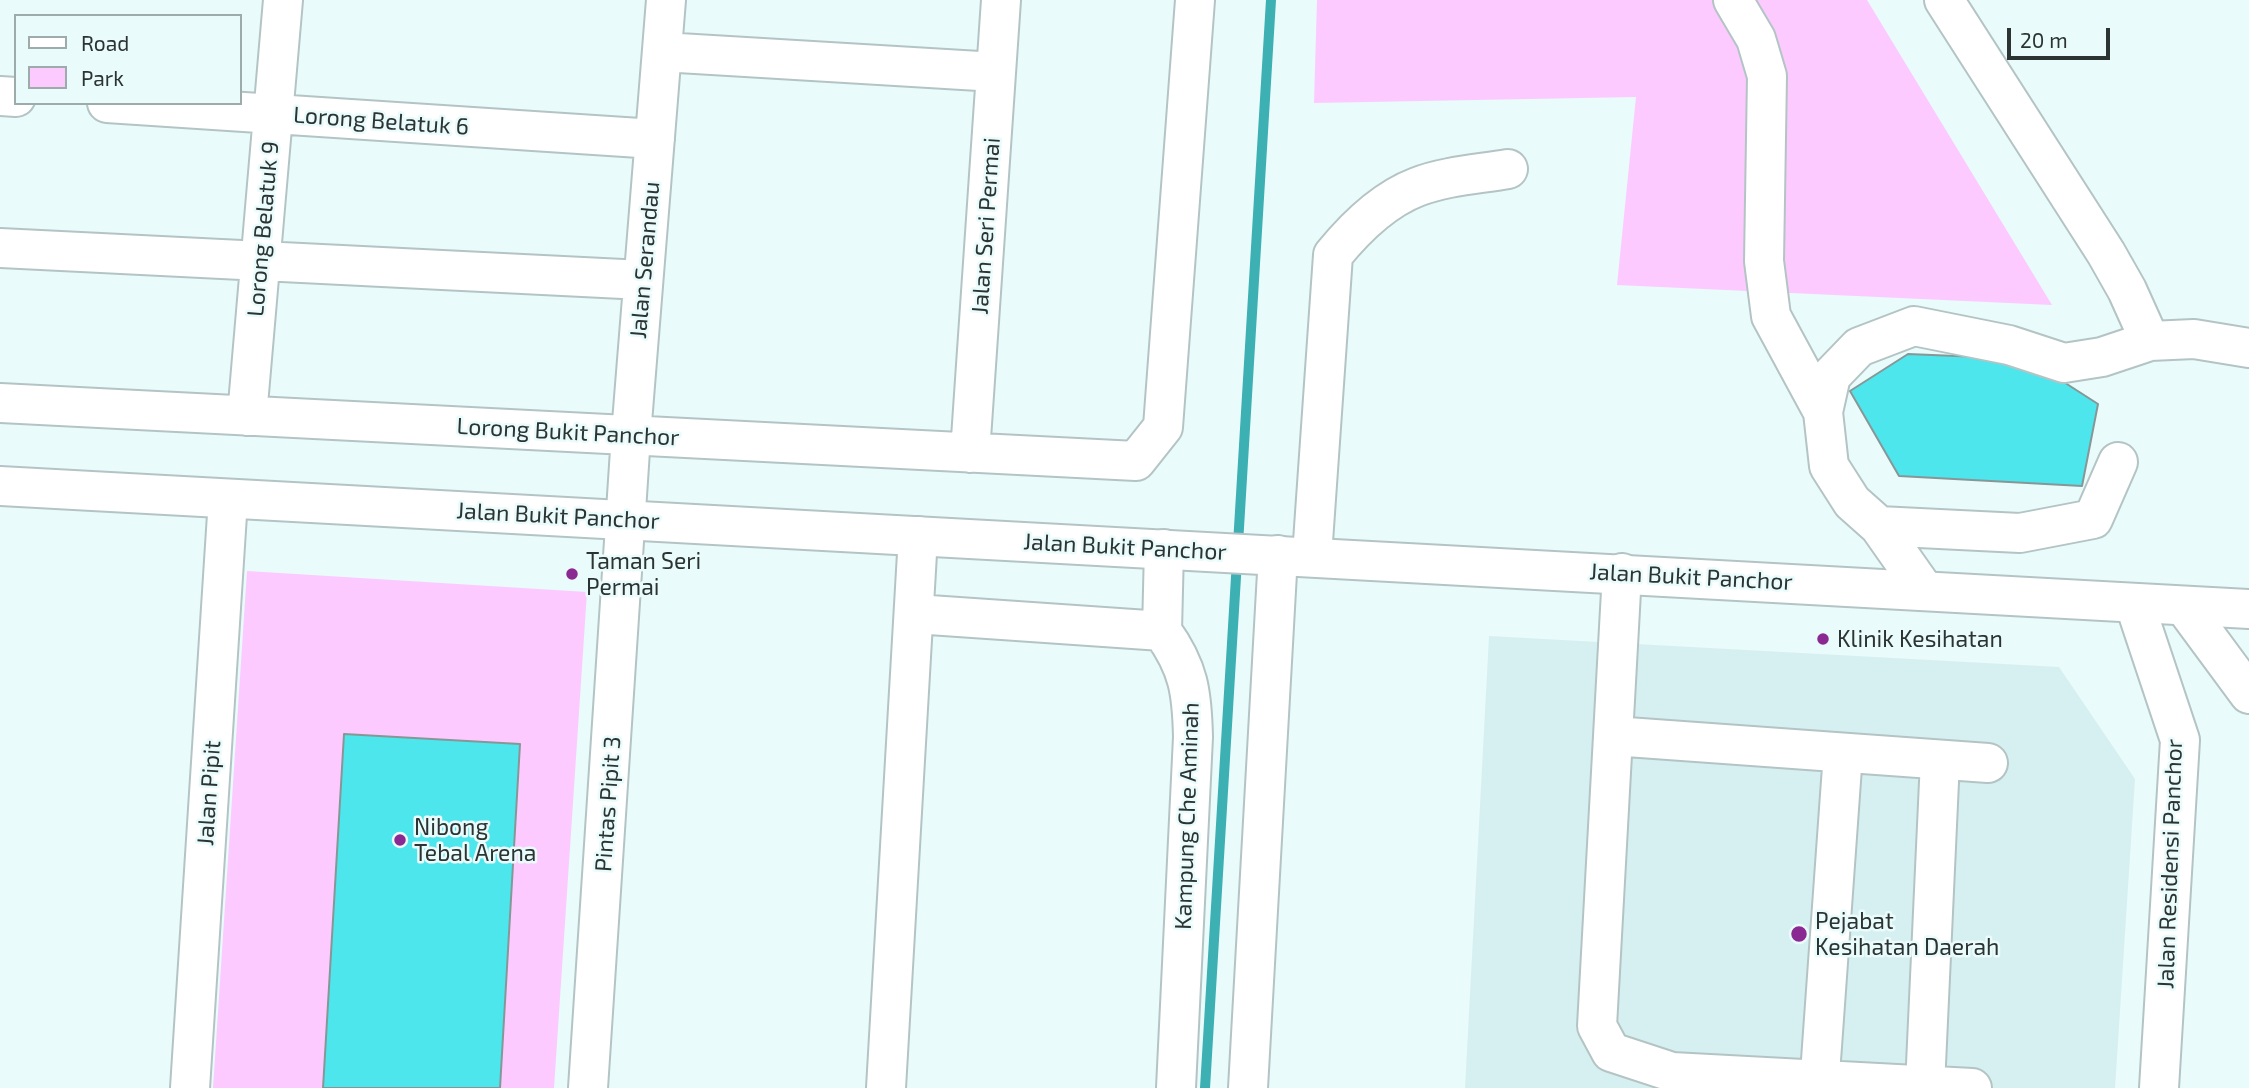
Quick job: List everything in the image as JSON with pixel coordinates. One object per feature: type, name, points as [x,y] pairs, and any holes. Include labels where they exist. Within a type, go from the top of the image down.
[{"type":"street","name":"Lorong Belatuk 9","points":[[247,416],[283,0]]},
{"type":"street","name":"Jalan Serandau","points":[[626,520],[666,0]]},
{"type":"street","name":"Jalan Seri Permai","points":[[970,453],[1001,0]]},
{"type":"street","name":"Lorong Bukit Panchor","points":[[0,403],[1136,461],[1163,427],[1195,0]]},
{"type":"street","points":[[1733,0],[1756,39],[1767,76],[1764,261],[1771,316],[1823,412]]},
{"type":"street","points":[[1944,0],[2106,253],[2150,341]]},
{"type":"street","points":[[662,52],[996,72]]},
{"type":"street","name":"Lorong Belatuk 6","points":[[137,105],[654,139]]},
{"type":"street","points":[[1248,1088],[1295,555],[1333,256],[1352,232],[1380,207],[1417,187],[1508,169]]},
{"type":"street","points":[[0,248],[643,280]]},
{"type":"street","points":[[1924,590],[1879,526],[1852,502],[1829,466],[1823,412],[1831,376],[1860,347],[1914,327],[2009,345],[2064,363],[2102,357],[2150,341],[2194,339],[2249,348]]},
{"type":"street","points":[[1879,526],[2020,533],[2093,519],[2118,463]]},
{"type":"street","name":"Jalan Bukit Panchor","points":[[0,486],[1622,573],[2249,610]]},
{"type":"street","name":"Jalan Pipit","points":[[190,1088],[228,499]]},
{"type":"street","name":"Pintas Pipit 3","points":[[589,1088],[626,520]]},
{"type":"street","points":[[886,1088],[918,536]]},
{"type":"street","points":[[915,614],[1162,631],[1164,548]]},
{"type":"street","points":[[1622,573],[1597,1026],[1611,1052],[1672,1072],[1819,1084],[1972,1088]]},
{"type":"street","name":"Jalan Residensi Panchor","points":[[2134,604],[2180,740],[2159,1088]]},
{"type":"street","points":[[2184,607],[2249,694]]},
{"type":"street","name":"Kampung Che Aminah","points":[[1162,631],[1180,656],[1192,693],[1193,750],[1176,1088]]},
{"type":"street","points":[[1613,736],[1988,763]]},
{"type":"street","points":[[1819,1084],[1843,752]]},
{"type":"street","points":[[1925,1086],[1940,760]]},
{"type":"shaded area","name":"Pejabat Kesihatan Daerah","points":[[1489,636],[2059,667],[2135,779],[2115,1088],[1465,1088]]},
{"type":"green space","points":[[1317,0],[1867,0],[2052,305],[1617,285],[1636,97],[1314,103]]},
{"type":"green space","name":"Nibong Tebal Arena","points":[[247,571],[587,592],[554,1088],[213,1088]]},
{"type":"building","points":[[1908,354],[2028,359],[2098,404],[2082,486],[1899,476],[1850,391]]},
{"type":"building","points":[[344,734],[520,744],[500,1088],[323,1088]]},
{"type":"waterway","points":[[1205,1088],[1271,0]]},
{"type":"place","name":"Taman Seri Permai","points":[[572,574]]},
{"type":"place","name":"Klinik Kesihatan","points":[[1823,639]]},
{"type":"place","name":"Nibong Tebal Arena","points":[[400,840]]},
{"type":"place","name":"Pejabat Kesihatan Daerah","points":[[1799,934]]}]
